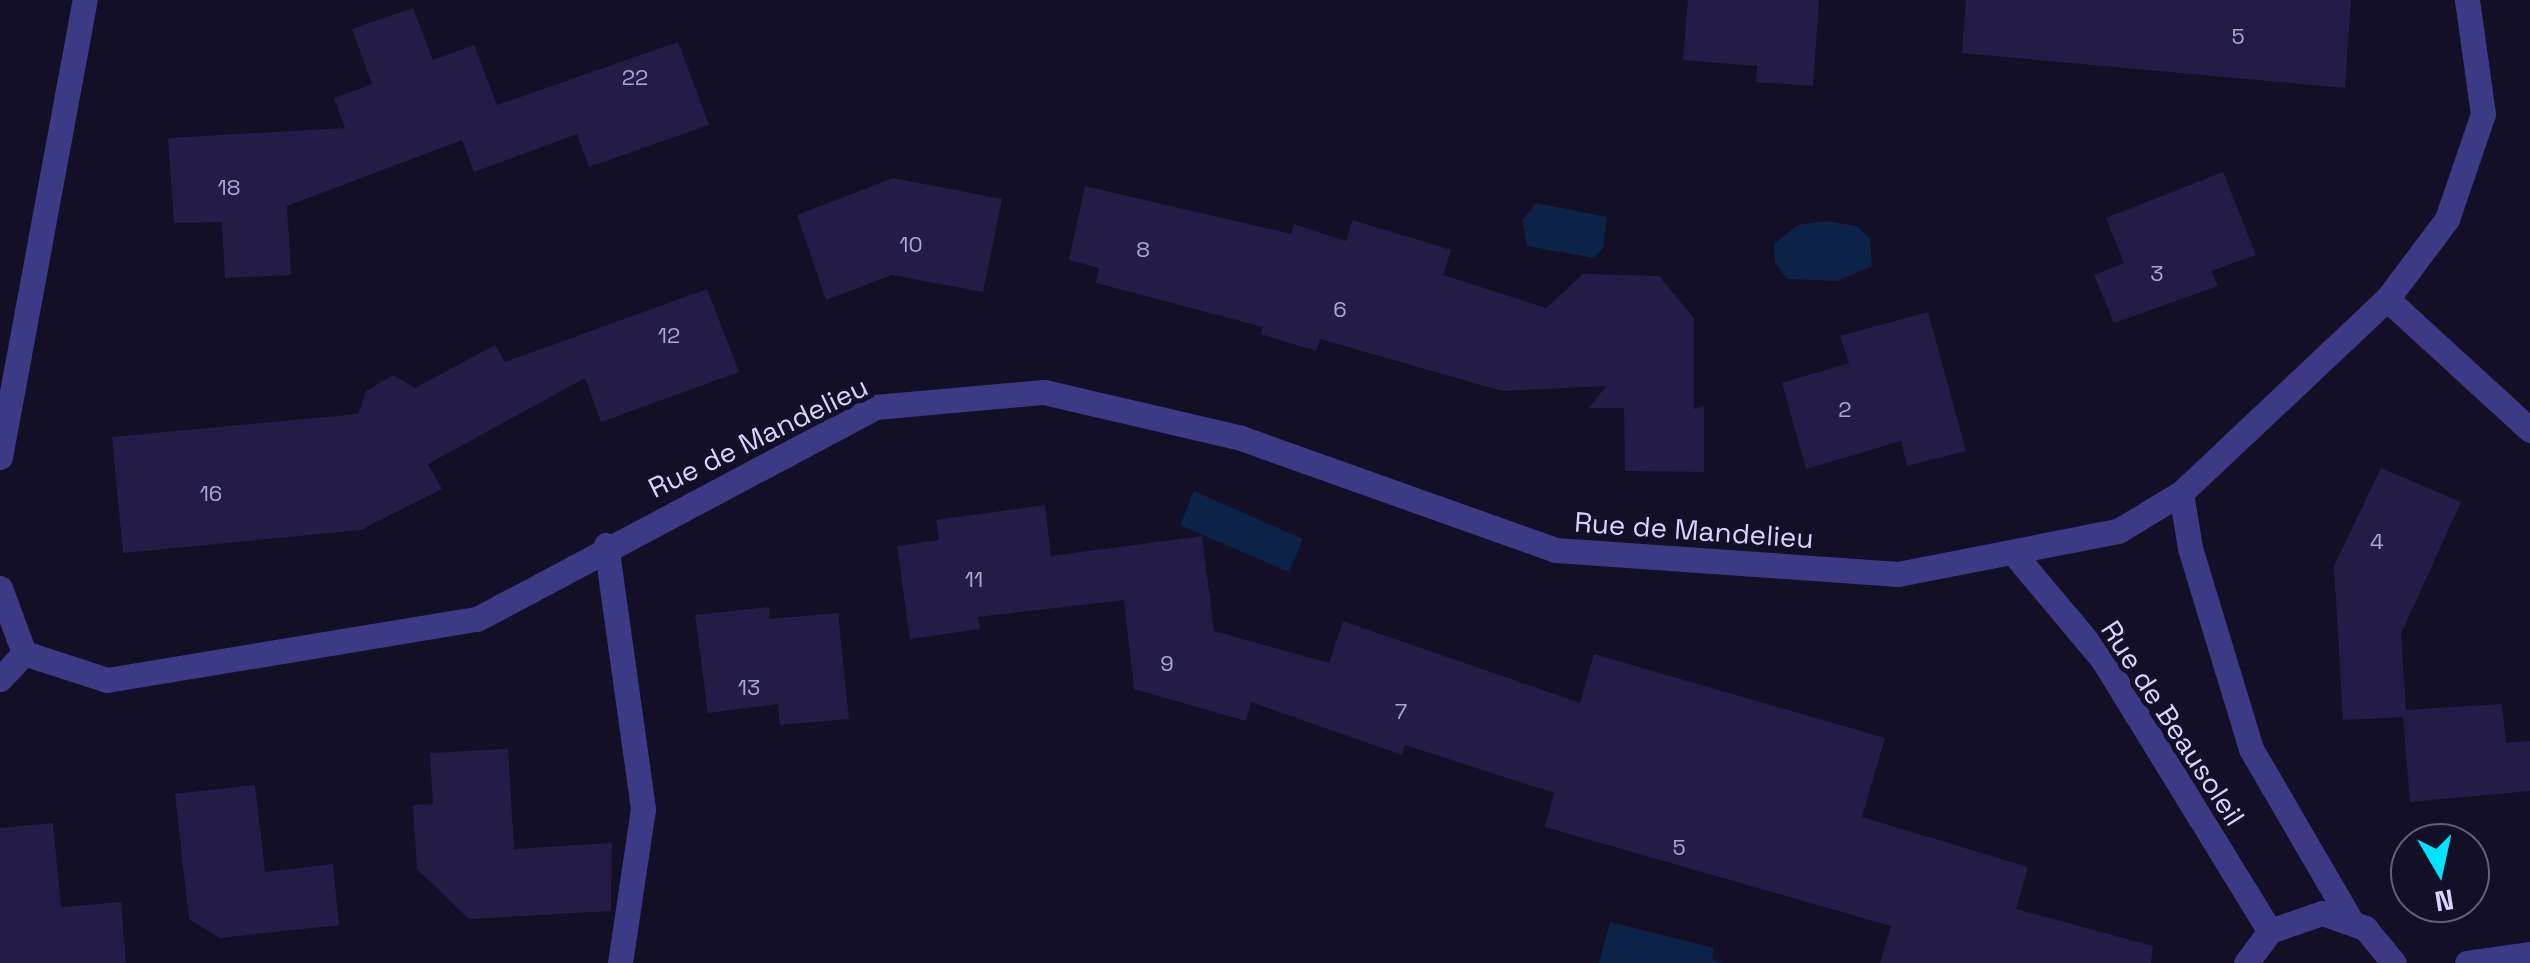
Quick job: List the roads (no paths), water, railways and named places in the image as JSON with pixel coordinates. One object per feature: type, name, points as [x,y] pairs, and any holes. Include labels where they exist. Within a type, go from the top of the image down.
[{"type":"street","points":[[0,457],[85,0]]},
{"type":"street","points":[[2015,556],[2118,531],[2181,493],[2386,298],[2447,219],[2483,114],[2467,0]]},
{"type":"street","points":[[2386,298],[2530,430]]},
{"type":"street","name":"Rue de Mandelieu","points":[[24,654],[107,680],[476,619],[606,545],[875,406],[1044,392],[1241,438],[1556,550],[1898,574],[2015,556]]},
{"type":"street","name":"Rue de Beausoleil","points":[[2181,493],[2190,548],[2251,749],[2350,919],[2386,947],[2394,963]]},
{"type":"street","points":[[606,545],[643,809],[620,963]]},
{"type":"street","name":"Rue de Beausoleil","points":[[2015,556],[2103,660],[2270,930]]},
{"type":"street","points":[[0,588],[24,654],[0,678]]},
{"type":"street","points":[[2246,963],[2270,930],[2322,913],[2350,919]]},
{"type":"street","points":[[2467,963],[2530,954]]},
{"type":"water","points":[[1536,203],[1607,217],[1603,248],[1594,258],[1527,246],[1522,221]]},
{"type":"water","points":[[1826,221],[1856,226],[1870,238],[1872,266],[1837,281],[1787,279],[1775,262],[1774,244],[1798,225]]},
{"type":"water","points":[[1194,491],[1303,539],[1289,572],[1180,525]]},
{"type":"water","points":[[1610,922],[1714,948],[1712,959],[1725,963],[1599,963]]}]
